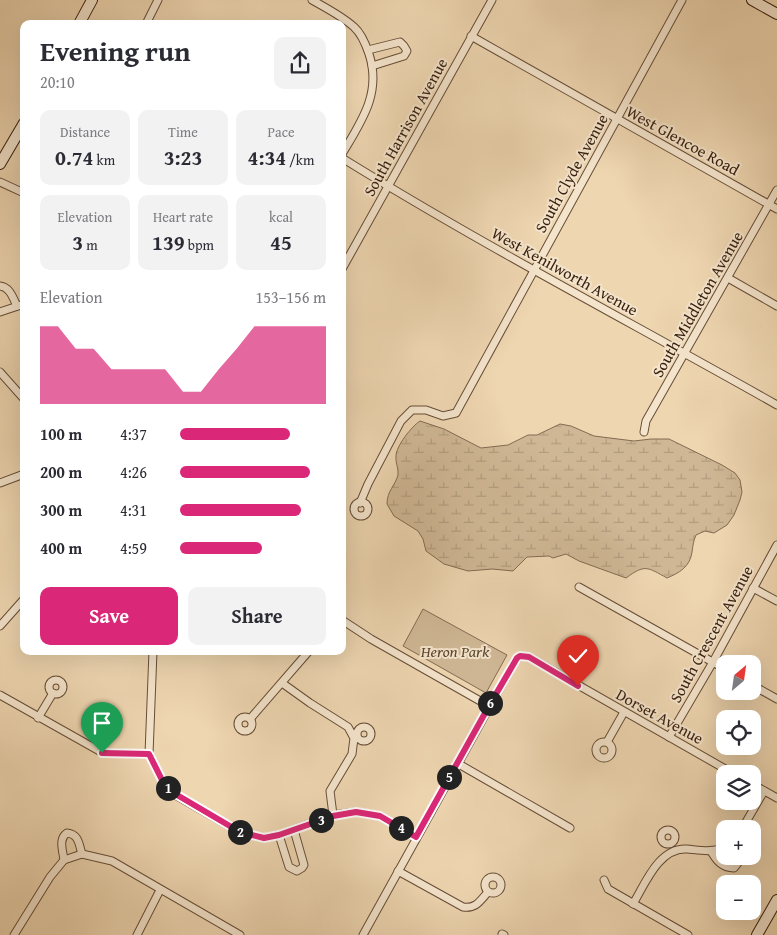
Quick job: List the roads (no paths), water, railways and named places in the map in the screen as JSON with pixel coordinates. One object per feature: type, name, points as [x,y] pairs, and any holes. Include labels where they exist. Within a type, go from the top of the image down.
[{"type":"main road","points":[[81,20],[92,0]]},
{"type":"main road","points":[[752,0],[777,14]]},
{"type":"main road","points":[[0,164],[20,130]]},
{"type":"main road","points":[[758,935],[777,900]]},
{"type":"street","points":[[148,20],[158,0]]},
{"type":"street","points":[[312,0],[346,20]]},
{"type":"street","name":"South Harrison Avenue","points":[[346,261],[492,0]]},
{"type":"street","name":"South Clyde Avenue","points":[[360,503],[401,421],[412,410],[426,410],[443,416],[456,413],[682,0]]},
{"type":"street","points":[[346,20],[356,28],[368,50],[373,76],[372,92],[367,113],[346,149]]},
{"type":"street","name":"West Glencoe Road","points":[[472,36],[777,208]]},
{"type":"street","points":[[368,50],[400,42],[407,51],[404,56],[372,66]]},
{"type":"street","name":"West Kenilworth Avenue","points":[[346,159],[388,186],[534,270],[777,405]]},
{"type":"street","points":[[0,182],[20,192]]},
{"type":"street","name":"South Middleton Avenue","points":[[644,432],[646,421],[777,190]]},
{"type":"street","points":[[728,278],[777,306]]},
{"type":"street","points":[[0,286],[9,290],[20,305],[0,311]]},
{"type":"street","points":[[0,372],[20,394]]},
{"type":"street","points":[[0,483],[20,476]]},
{"type":"street","name":"South Crescent Avenue","points":[[669,737],[713,662],[777,545]]},
{"type":"street","points":[[579,587],[716,664]]},
{"type":"street","points":[[753,588],[777,601]]},
{"type":"street","points":[[0,626],[20,604]]},
{"type":"street","points":[[346,623],[371,639],[489,706],[363,935]]},
{"type":"street","points":[[153,655],[149,754],[162,780],[172,792],[240,832],[264,838],[279,835],[333,816],[356,812],[380,816],[416,837]]},
{"type":"street","points":[[250,719],[306,655]]},
{"type":"street","name":"Dorset Avenue","points":[[489,706],[515,661],[520,656],[532,659],[718,765]]},
{"type":"street","points":[[282,683],[310,704],[348,727],[356,737],[352,754],[330,791],[333,816]]},
{"type":"street","points":[[761,690],[777,699]]},
{"type":"street","points":[[38,718],[53,693]]},
{"type":"street","points":[[0,695],[102,753],[149,754]]},
{"type":"street","points":[[606,742],[624,712]]},
{"type":"street","points":[[457,763],[570,828]]},
{"type":"street","points":[[761,789],[777,798]]},
{"type":"street","points":[[747,820],[764,791]]},
{"type":"street","points":[[279,835],[289,867],[297,871],[304,865],[294,830]]},
{"type":"street","points":[[64,860],[62,841],[67,833],[72,833],[77,837],[82,854]]},
{"type":"street","points":[[633,904],[652,873],[672,848],[716,849]]},
{"type":"street","points":[[711,850],[716,860]]},
{"type":"street","points":[[14,935],[50,877],[64,860],[82,854],[112,862],[240,935]]},
{"type":"street","points":[[724,865],[729,868],[734,868],[736,865]]},
{"type":"street","points":[[398,871],[463,907],[470,908],[476,905],[488,892]]},
{"type":"street","points":[[604,880],[608,889],[688,935]]},
{"type":"street","points":[[137,935],[160,890]]},
{"type":"park label","name":"Heron Park","points":[[455,651]]}]
